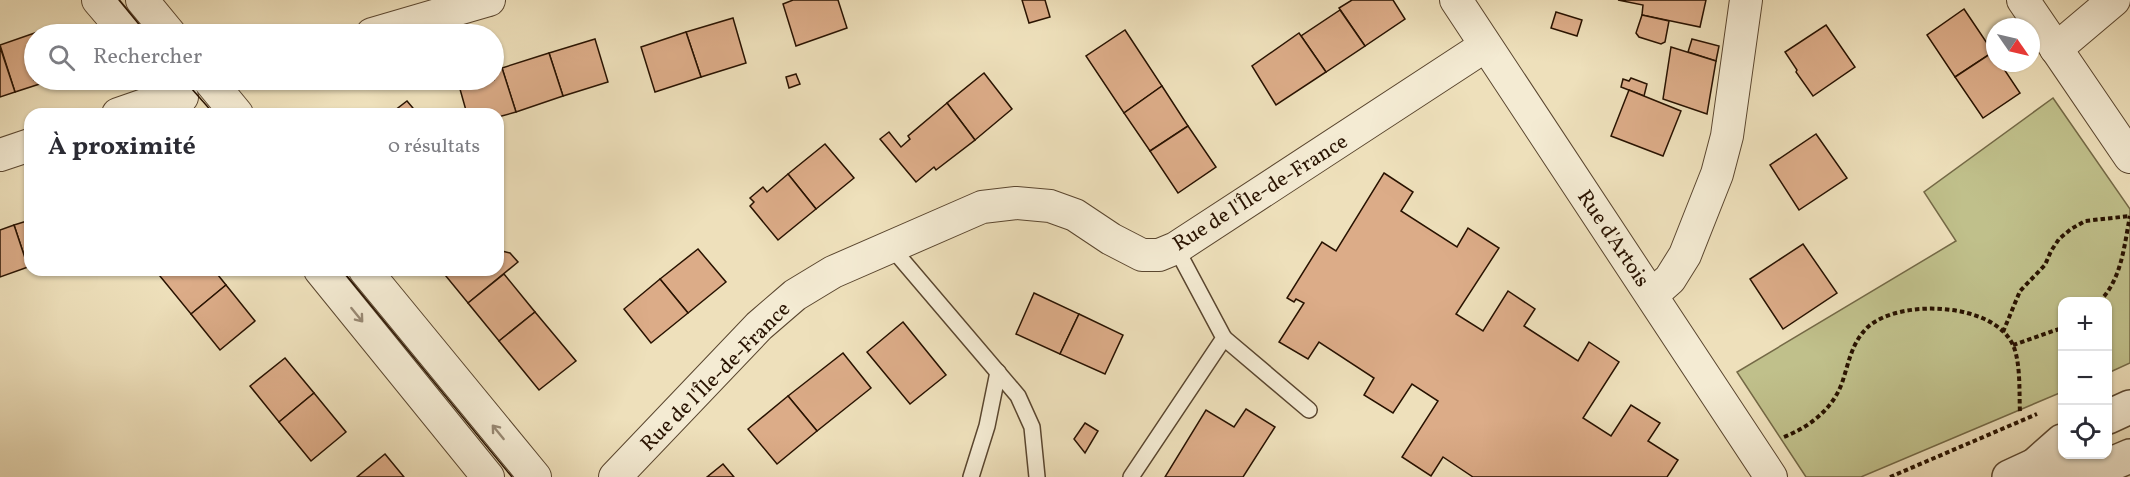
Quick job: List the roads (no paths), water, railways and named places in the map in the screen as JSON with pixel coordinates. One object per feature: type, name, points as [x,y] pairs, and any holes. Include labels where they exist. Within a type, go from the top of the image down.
[{"type":"street","points":[[98,0],[118,24]]},
{"type":"street","points":[[142,0],[162,24]]},
{"type":"street","points":[[406,24],[489,0]]},
{"type":"street","name":"Rue d'Artois","points":[[1456,0],[1771,477]]},
{"type":"street","points":[[1652,295],[1670,279],[1685,255],[1717,174],[1727,136],[1746,0]]},
{"type":"street","points":[[2023,0],[2130,157]]},
{"type":"street","points":[[2056,49],[2114,0]]},
{"type":"street","name":"Rue de l'Île-de-France","points":[[615,477],[759,326],[795,295],[833,272],[982,207],[1016,203],[1050,206],[1075,215],[1111,239],[1142,255],[1158,255],[1176,248],[1485,46]]},
{"type":"street","points":[[222,90],[233,108]]},
{"type":"street","points":[[135,108],[182,97]]},
{"type":"street","points":[[0,155],[24,147]]},
{"type":"street","points":[[325,276],[488,477]]},
{"type":"street","points":[[370,276],[535,477]]},
{"type":"street","points":[[2112,415],[2130,407]]},
{"type":"street","points":[[2022,471],[2058,444]]},
{"type":"street","points":[[2022,471],[2090,473],[2130,456]]},
{"type":"lane","points":[[891,247],[1018,396],[1032,427],[1037,477]]},
{"type":"lane","points":[[1176,248],[1224,338],[1309,410]]},
{"type":"lane","points":[[1131,477],[1224,338]]},
{"type":"lane","points":[[971,477],[987,426],[998,372]]},
{"type":"tram line","points":[[119,0],[139,24]]},
{"type":"tram line","points":[[193,90],[209,108]]},
{"type":"tram line","points":[[347,276],[512,477]]}]
